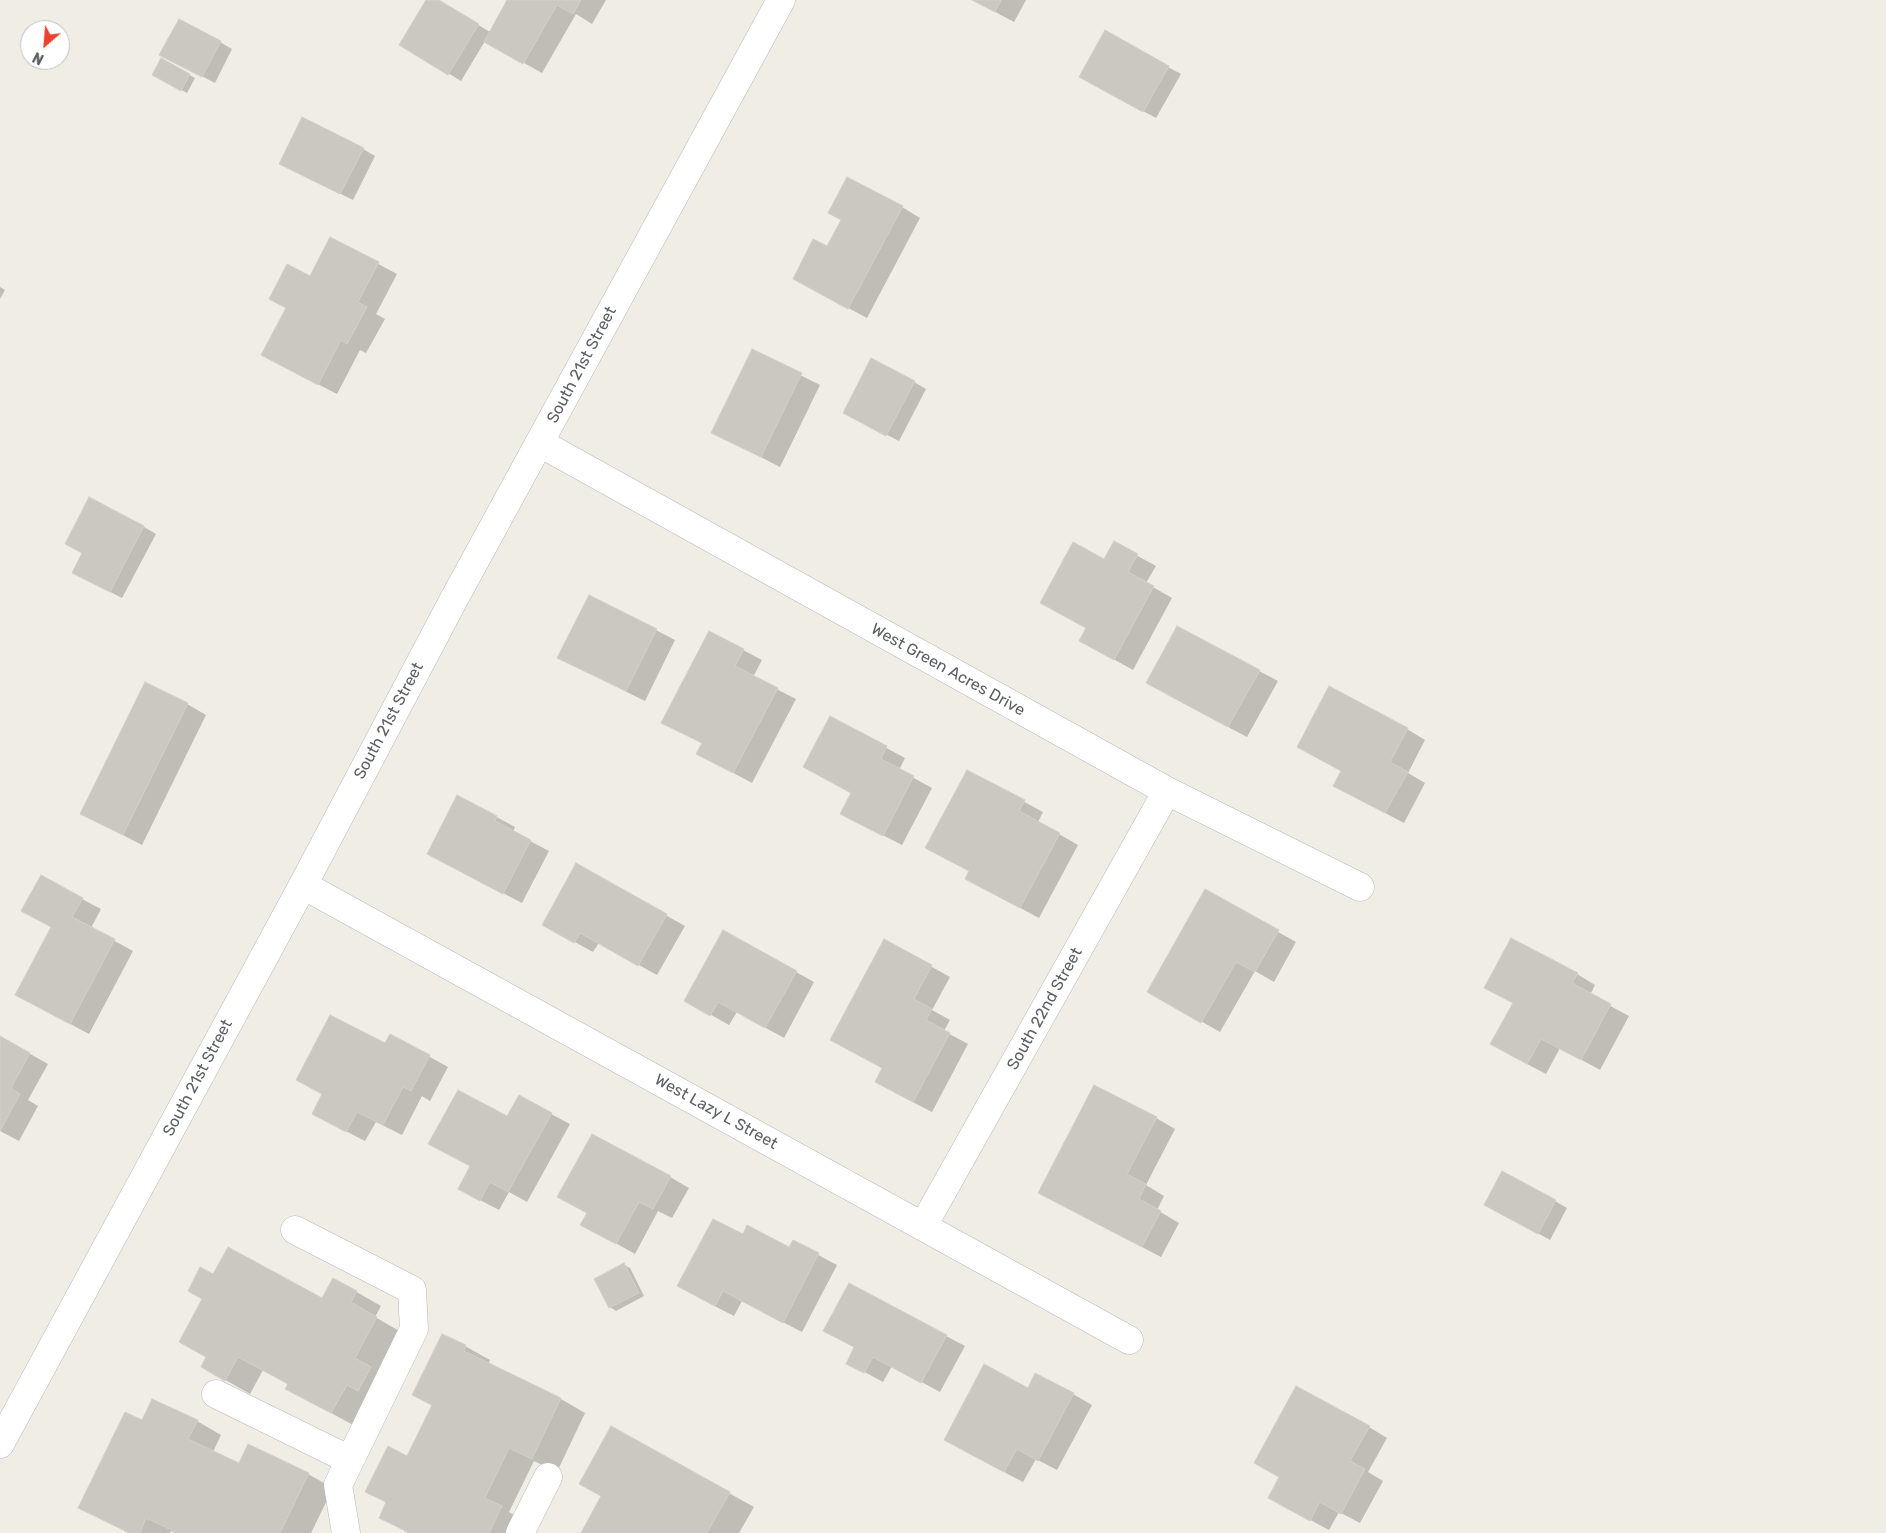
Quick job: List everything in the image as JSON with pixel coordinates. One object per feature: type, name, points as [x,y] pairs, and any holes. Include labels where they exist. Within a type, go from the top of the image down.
[{"type":"street","name":"South 21st Street","points":[[0,1444],[303,885],[454,599],[781,0]]},
{"type":"street","name":"West Green Acres Drive","points":[[540,443],[1167,791],[1360,887]]},
{"type":"street","name":"South 22nd Street","points":[[923,1226],[1167,791]]},
{"type":"street","name":"West Lazy L Street","points":[[303,885],[1129,1340]]},
{"type":"street","points":[[295,1230],[412,1290],[414,1329],[338,1485],[346,1533]]},
{"type":"street","points":[[216,1394],[350,1460]]},
{"type":"street","points":[[520,1533],[548,1476]]},
{"type":"building","points":[[426,0],[439,0],[479,24],[448,75],[399,45]]},
{"type":"building","points":[[507,0],[581,0],[573,14],[557,5],[523,64],[484,42]]},
{"type":"building","points":[[972,0],[1001,0],[995,12]]},
{"type":"building","points":[[179,19],[221,41],[202,77],[159,55]]},
{"type":"building","points":[[1105,30],[1169,66],[1143,112],[1079,77]]},
{"type":"building","points":[[161,58],[190,74],[181,91],[152,75]]},
{"type":"building","points":[[302,117],[364,148],[340,194],[279,164]]},
{"type":"building","points":[[847,177],[903,206],[848,309],[793,279],[813,239],[827,246],[841,220],[828,213]]},
{"type":"building","points":[[330,237],[379,262],[358,302],[367,307],[347,344],[341,340],[318,385],[261,355],[286,308],[269,299],[287,264],[310,276]]},
{"type":"building","points":[[752,349],[802,373],[761,457],[711,433]]},
{"type":"building","points":[[871,358],[915,381],[886,436],[843,413]]},
{"type":"building","points":[[89,497],[144,526],[110,592],[72,573],[82,553],[65,544]]},
{"type":"building","points":[[1114,541],[1138,554],[1128,572],[1154,586],[1114,660],[1079,641],[1086,628],[1040,603],[1073,542],[1104,559]]},
{"type":"building","points":[[589,595],[657,629],[626,691],[557,658]]},
{"type":"building","points":[[1177,626],[1260,670],[1228,727],[1146,683]]},
{"type":"building","points":[[709,631],[744,649],[735,666],[778,688],[733,773],[696,754],[702,743],[661,723]]},
{"type":"building","points":[[145,682],[188,703],[123,835],[80,814]]},
{"type":"building","points":[[1329,686],[1408,728],[1390,762],[1408,772],[1385,813],[1333,786],[1341,771],[1297,747]]},
{"type":"building","points":[[830,716],[887,746],[881,759],[914,776],[883,836],[840,814],[851,793],[803,767]]},
{"type":"building","points":[[967,770],[1025,800],[1019,811],[1060,833],[1020,908],[965,879],[969,871],[925,848]]},
{"type":"building","points":[[457,795],[497,816],[495,821],[531,840],[503,894],[427,854]]},
{"type":"building","points":[[576,863],[667,914],[638,966],[580,933],[574,943],[542,925]]},
{"type":"building","points":[[41,875],[83,898],[72,917],[115,939],[70,1024],[15,995],[51,927],[21,911]]},
{"type":"building","points":[[1205,889],[1279,930],[1255,972],[1236,962],[1201,1023],[1147,992]]},
{"type":"building","points":[[723,930],[797,971],[765,1028],[718,1002],[710,1016],[684,1001]]},
{"type":"building","points":[[1511,938],[1578,973],[1572,983],[1611,1004],[1581,1060],[1541,1039],[1527,1064],[1490,1044],[1513,1003],[1484,988]]},
{"type":"building","points":[[884,939],[932,965],[914,999],[932,1009],[926,1020],[950,1033],[913,1102],[875,1082],[882,1068],[830,1040]]},
{"type":"building","points":[[330,1015],[385,1043],[390,1034],[430,1055],[411,1091],[403,1087],[383,1125],[357,1112],[346,1132],[312,1114],[322,1094],[296,1080]]},
{"type":"building","points":[[0,1036],[30,1053],[11,1088],[20,1094],[0,1131]]},
{"type":"building","points":[[1094,1085],[1157,1117],[1127,1174],[1146,1184],[1139,1199],[1161,1211],[1142,1247],[1038,1193]]},
{"type":"building","points":[[458,1090],[507,1116],[519,1095],[552,1113],[508,1192],[490,1182],[480,1201],[458,1189],[470,1166],[428,1144]]},
{"type":"building","points":[[592,1134],[671,1176],[653,1209],[639,1202],[616,1244],[580,1225],[587,1213],[557,1197]]},
{"type":"building","points":[[1502,1171],[1556,1200],[1538,1234],[1484,1205]]},
{"type":"building","points":[[713,1219],[743,1234],[747,1225],[789,1247],[793,1240],[819,1253],[783,1323],[723,1291],[715,1306],[677,1286]]},
{"type":"building","points":[[228,1247],[322,1298],[333,1278],[357,1291],[351,1302],[377,1317],[355,1358],[371,1367],[358,1391],[347,1385],[331,1413],[285,1389],[288,1384],[238,1357],[225,1381],[201,1367],[206,1357],[179,1342],[202,1299],[188,1291],[200,1267],[213,1274]]},
{"type":"building","points":[[624,1263],[639,1293],[609,1308],[594,1279]]},
{"type":"building","points":[[849,1283],[947,1335],[921,1383],[873,1357],[864,1373],[846,1364],[854,1347],[823,1331]]},
{"type":"building","points":[[442,1334],[466,1345],[464,1351],[561,1398],[532,1459],[509,1448],[485,1498],[502,1506],[489,1533],[410,1533],[379,1518],[386,1502],[365,1492],[388,1446],[407,1456],[432,1405],[412,1395]]},
{"type":"building","points":[[984,1364],[1028,1388],[1035,1373],[1074,1393],[1038,1461],[1017,1449],[1004,1472],[944,1440]]},
{"type":"building","points":[[1296,1386],[1370,1426],[1350,1461],[1365,1469],[1341,1514],[1320,1502],[1310,1521],[1268,1498],[1279,1477],[1254,1463]]},
{"type":"building","points":[[152,1399],[198,1420],[188,1439],[239,1463],[248,1444],[309,1473],[280,1533],[178,1533],[146,1518],[140,1533],[130,1533],[78,1508],[125,1412],[142,1420]]},
{"type":"building","points":[[611,1426],[730,1492],[707,1533],[581,1533],[601,1496],[579,1484]]}]
